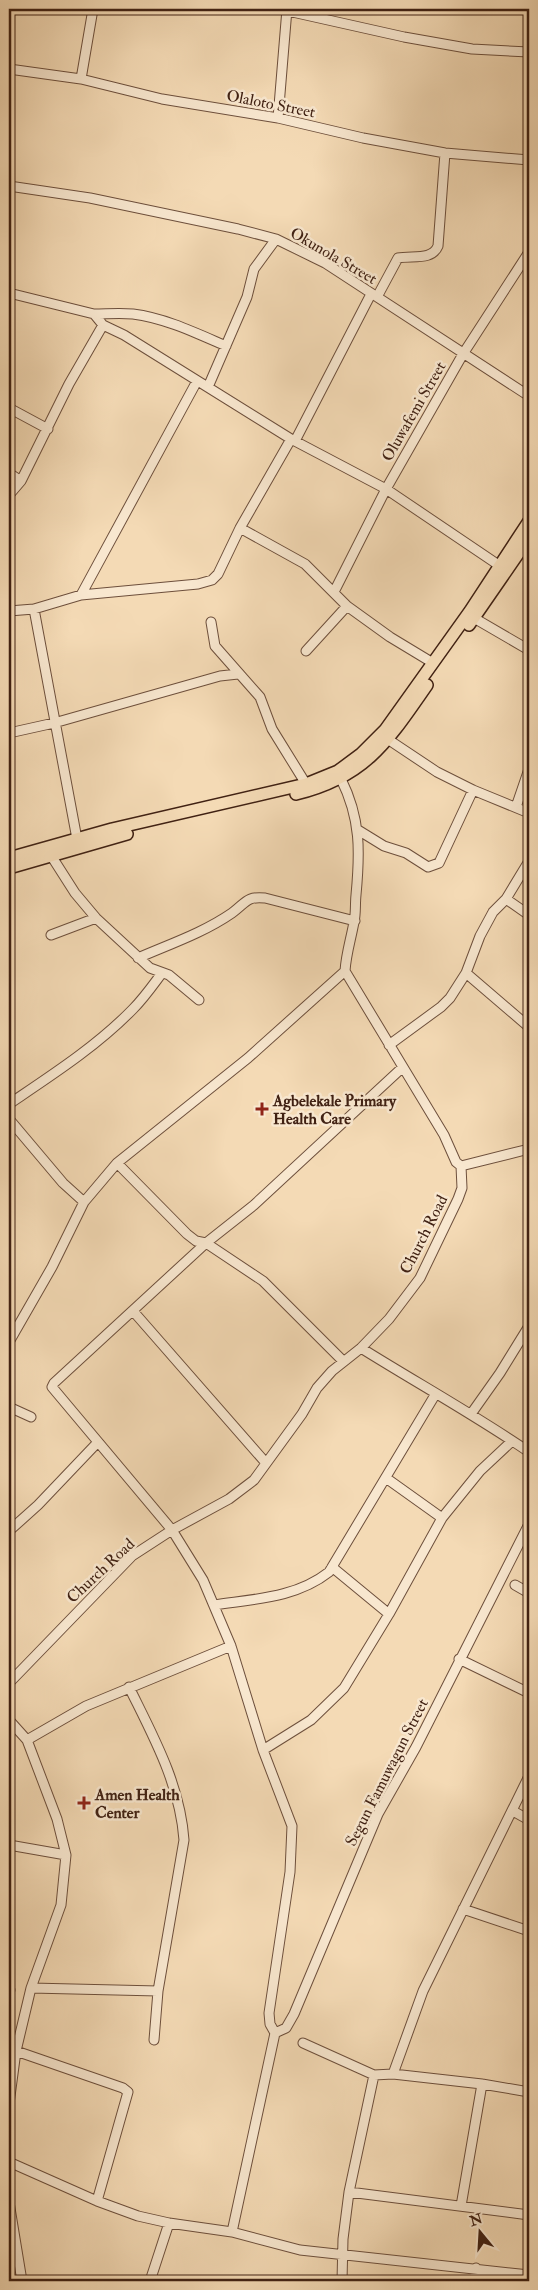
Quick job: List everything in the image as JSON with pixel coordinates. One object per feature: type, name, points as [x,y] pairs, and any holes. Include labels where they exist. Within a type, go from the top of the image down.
[{"type":"main road","points":[[9,868],[115,837],[250,802],[306,784],[338,771],[375,742],[433,663],[529,521]]},
{"type":"main road","points":[[9,858],[112,829],[310,791],[341,779],[389,740],[529,538]]},
{"type":"street","points":[[81,79],[93,9]]},
{"type":"street","points":[[278,118],[284,9],[404,37],[472,49],[529,52]]},
{"type":"street","name":"Olaloto Street","points":[[9,69],[81,79],[162,99],[278,118],[363,138],[445,153],[529,160]]},
{"type":"street","points":[[9,612],[34,609],[81,595],[198,584],[212,580],[218,574],[240,528],[293,440],[374,296],[398,258],[430,256],[436,252],[445,153]]},
{"type":"street","name":"Okunola Street","points":[[9,186],[90,198],[221,225],[276,239],[325,263],[529,396]]},
{"type":"street","points":[[208,387],[247,297],[254,269],[276,239]]},
{"type":"street","name":"Oluwafemi Street","points":[[334,592],[386,489],[463,354],[529,252]]},
{"type":"street","points":[[9,293],[94,314],[145,316],[177,325],[226,346]]},
{"type":"street","points":[[94,314],[103,325],[124,335],[293,440],[386,489],[500,566]]},
{"type":"street","points":[[9,495],[21,481],[69,384],[103,325]]},
{"type":"street","points":[[81,595],[197,381]]},
{"type":"street","points":[[9,408],[48,429]]},
{"type":"street","points":[[9,473],[21,481]]},
{"type":"street","points":[[240,528],[305,564],[347,606],[390,637],[433,663]]},
{"type":"street","points":[[306,651],[347,606]]},
{"type":"street","points":[[34,609],[77,839]]},
{"type":"street","points":[[474,618],[529,650]]},
{"type":"street","points":[[211,622],[215,646],[260,697],[272,729],[306,784]]},
{"type":"street","points":[[9,733],[54,723],[220,676],[238,674]]},
{"type":"street","points":[[389,740],[438,772],[473,790],[529,813]]},
{"type":"street","points":[[516,807],[529,768]]},
{"type":"street","points":[[341,779],[352,800],[358,830],[359,860],[355,922],[346,957],[345,971],[444,1135],[456,1162],[461,1166],[529,1149]]},
{"type":"street","points":[[358,830],[384,846],[406,853],[428,867],[434,866],[439,863],[473,790]]},
{"type":"street","points":[[52,856],[75,893],[96,918],[150,968],[169,975],[199,1000]]},
{"type":"street","points":[[389,1045],[442,1007],[450,998],[466,973],[480,936],[493,912],[506,899],[529,861]]},
{"type":"street","points":[[138,958],[218,922],[246,900],[254,897],[265,898],[355,922]]},
{"type":"street","points":[[506,899],[529,915]]},
{"type":"street","points":[[51,935],[96,918]]},
{"type":"street","points":[[9,1342],[52,1267],[84,1202],[117,1163],[248,1058],[345,971]]},
{"type":"street","points":[[9,1104],[98,1041],[134,1008],[162,973]]},
{"type":"street","points":[[466,973],[529,1027]]},
{"type":"street","points":[[232,2232],[275,2032],[270,2024],[269,2013],[292,1842],[292,1826],[263,1750],[232,1646],[202,1580],[172,1530],[52,1387],[54,1383],[206,1243],[254,1205],[403,1067]]},
{"type":"street","points":[[9,1119],[62,1183],[84,1202]]},
{"type":"street","points":[[117,1163],[187,1234],[196,1241],[206,1243],[263,1281],[343,1361]]},
{"type":"street","name":"Church Road","points":[[11,1676],[132,1556],[172,1530],[244,1489],[254,1480],[317,1388],[343,1361],[361,1348],[396,1311],[431,1259],[462,1188],[461,1166]]},
{"type":"street","points":[[133,1311],[266,1463]]},
{"type":"street","points":[[471,1414],[500,1374],[529,1326]]},
{"type":"street","points":[[361,1348],[435,1395],[471,1414],[529,1452]]},
{"type":"street","points":[[214,1605],[290,1593],[317,1582],[329,1572],[435,1395]]},
{"type":"street","points":[[9,1408],[31,1417]]},
{"type":"street","points":[[263,1750],[311,1720],[344,1688],[390,1614],[442,1518],[480,1472],[512,1441]]},
{"type":"street","points":[[9,1531],[98,1442]]},
{"type":"street","points":[[386,1478],[442,1518]]},
{"type":"street","name":"Segun Famuwagun Street","points":[[275,2032],[286,2028],[294,2014],[378,1814],[416,1747],[459,1659],[499,1587],[529,1524]]},
{"type":"street","points":[[332,1567],[390,1614]]},
{"type":"street","points":[[515,1585],[529,1593]]},
{"type":"street","points":[[27,1740],[86,1706],[232,1646]]},
{"type":"street","points":[[459,1659],[529,1693]]},
{"type":"street","points":[[129,1687],[166,1763],[182,1815],[184,1840],[158,1991],[154,2040]]},
{"type":"street","points":[[9,1720],[27,1740],[57,1819],[66,1855],[61,1905],[31,1988],[16,2051],[9,2103]]},
{"type":"street","points":[[393,2074],[423,1990],[529,1776]]},
{"type":"street","points":[[513,1811],[529,1820]]},
{"type":"street","points":[[9,1845],[66,1855]]},
{"type":"street","points":[[463,1909],[529,1930]]},
{"type":"street","points":[[31,1988],[158,1991]]},
{"type":"street","points":[[303,2043],[374,2075],[393,2074],[482,2084],[529,2092]]},
{"type":"street","points":[[16,2051],[123,2088],[128,2092],[97,2201]]},
{"type":"street","points":[[342,2281],[343,2239],[349,2192],[374,2075]]},
{"type":"street","points":[[461,2206],[482,2084]]},
{"type":"street","points":[[9,2162],[97,2201],[138,2216],[168,2223],[232,2232],[300,2250],[529,2275]]},
{"type":"street","points":[[349,2192],[529,2215]]},
{"type":"street","points":[[9,2202],[22,2281]]},
{"type":"street","points":[[150,2281],[168,2223]]},
{"type":"street","points":[[474,2281],[476,2268]]},
{"type":"place","name":"Agbelekale Primary Health Care","points":[[262,1109]]},
{"type":"place","name":"Amen Health Center","points":[[84,1803]]}]
